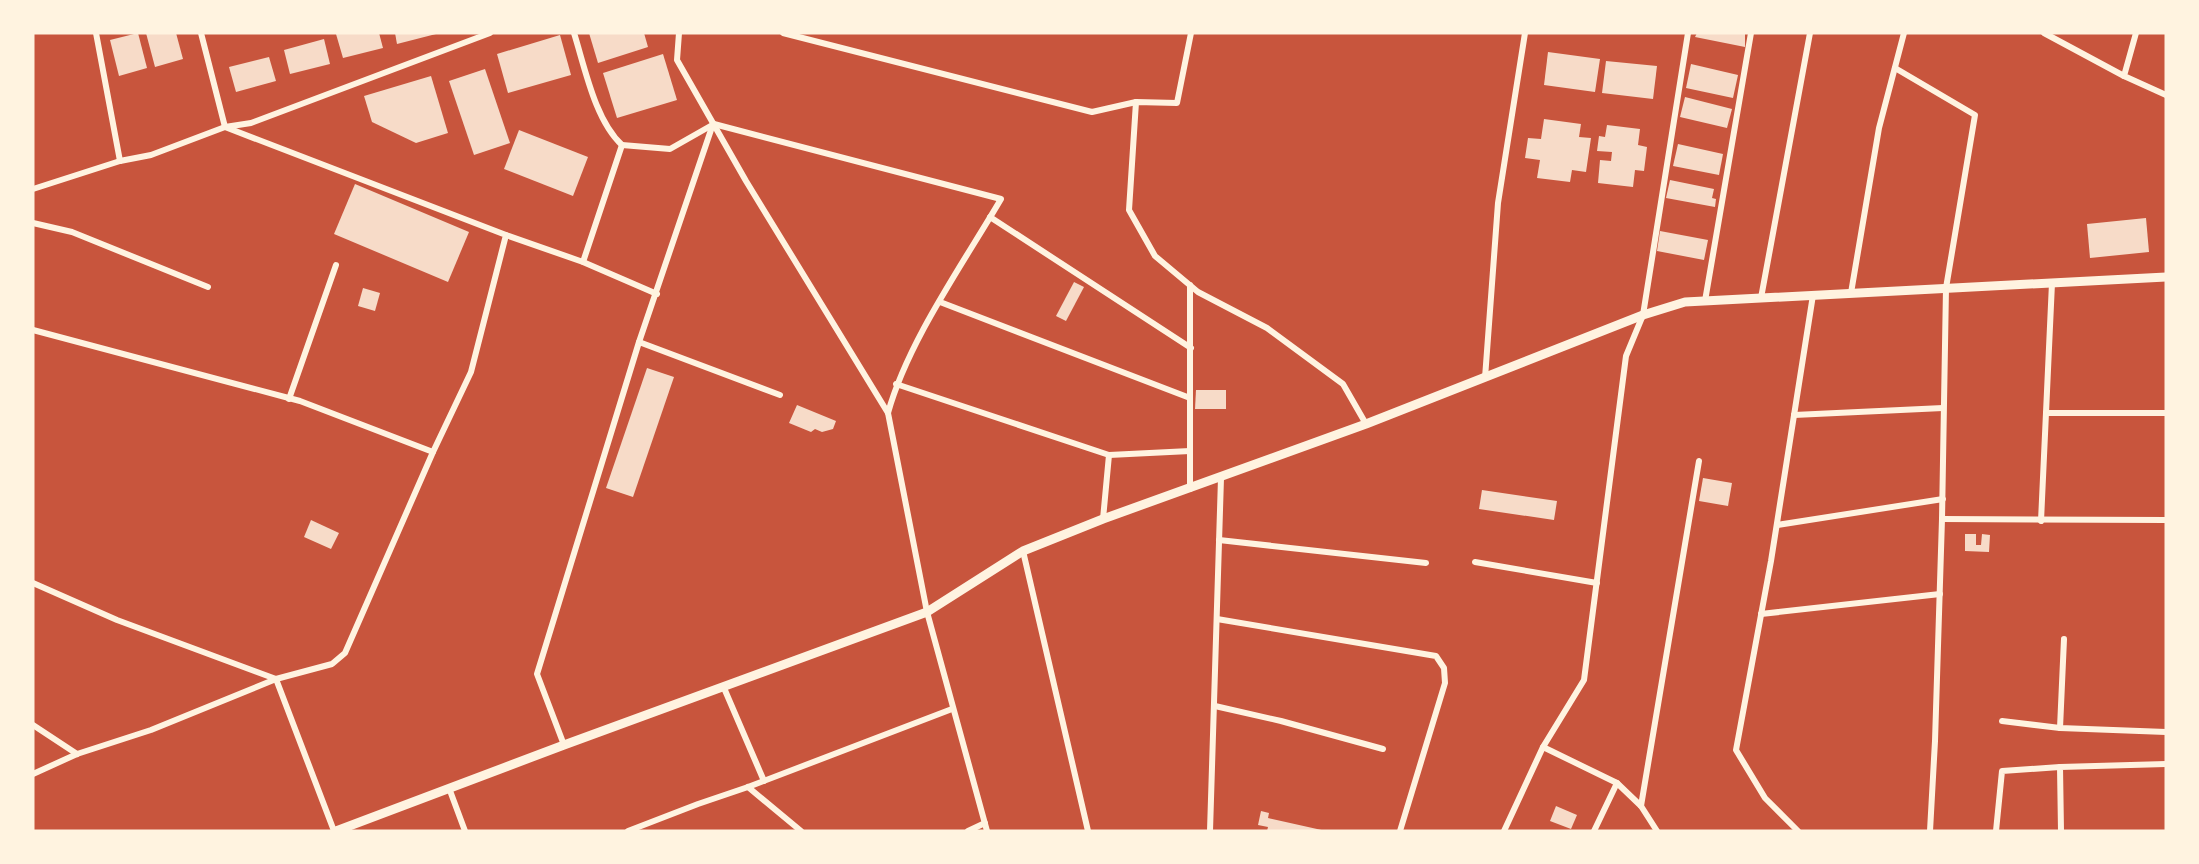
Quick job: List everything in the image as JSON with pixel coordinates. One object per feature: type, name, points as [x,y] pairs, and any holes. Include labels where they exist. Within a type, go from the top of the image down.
[{"type":"street","points":[[96,33],[120,161]]},
{"type":"street","points":[[201,33],[225,127]]},
{"type":"street","points":[[33,189],[120,161],[151,155],[225,127],[251,123],[490,33]]},
{"type":"street","points":[[574,33],[593,93],[610,134],[622,145],[670,149],[714,124],[1001,199],[940,302],[896,384],[888,413]]},
{"type":"street","points":[[679,33],[677,60],[746,181],[888,413],[927,612],[987,831]]},
{"type":"street","points":[[783,33],[1092,112],[1136,102],[1177,103],[1191,33]]},
{"type":"street","points":[[1485,378],[1498,203],[1525,33]]},
{"type":"street","points":[[1504,831],[1543,747],[1584,680],[1626,356],[1643,315],[1688,33]]},
{"type":"street","points":[[1705,301],[1751,33]]},
{"type":"street","points":[[1761,298],[1810,33]]},
{"type":"street","points":[[1851,293],[1879,128],[1904,33]]},
{"type":"street","points":[[2044,33],[2124,76],[2166,95]]},
{"type":"street","points":[[2124,76],[2136,33]]},
{"type":"street","points":[[1895,68],[1975,115],[1946,288],[1943,499],[1930,831]]},
{"type":"street","points":[[1136,102],[1129,210],[1155,256],[1198,292],[1267,328],[1343,384],[1366,424]]},
{"type":"street","points":[[564,745],[537,674],[639,342],[714,124]]},
{"type":"street","points":[[225,127],[506,235],[583,262],[657,294]]},
{"type":"street","points":[[583,262],[622,145]]},
{"type":"street","points":[[990,218],[1191,348]]},
{"type":"street","points":[[33,223],[72,232],[208,287]]},
{"type":"street","points":[[33,774],[77,754],[151,730],[276,679],[332,664],[345,653],[433,452],[471,372],[506,235]]},
{"type":"street","points":[[289,399],[336,265]]},
{"type":"street","points":[[33,583],[117,620],[276,679],[335,831],[927,612],[1023,551],[1103,519],[1366,424],[1643,315],[1685,302],[2166,277]]},
{"type":"street","points":[[2041,521],[2052,283]]},
{"type":"street","points":[[1190,285],[1190,489]]},
{"type":"street","points":[[1798,831],[1765,798],[1736,750],[1777,525],[1813,295]]},
{"type":"street","points":[[940,302],[1190,398]]},
{"type":"street","points":[[33,330],[289,399],[300,400],[433,452]]},
{"type":"street","points":[[639,342],[780,395]]},
{"type":"street","points":[[896,384],[1109,455],[1190,451]]},
{"type":"street","points":[[1794,415],[1943,408]]},
{"type":"street","points":[[2046,413],[2166,413]]},
{"type":"street","points":[[1103,519],[1109,455]]},
{"type":"street","points":[[1641,806],[1699,461]]},
{"type":"street","points":[[1210,831],[1221,478]]},
{"type":"street","points":[[1777,525],[1943,499]]},
{"type":"street","points":[[1942,519],[2166,520]]},
{"type":"street","points":[[1219,540],[1426,563]]},
{"type":"street","points":[[1023,551],[1088,831]]},
{"type":"street","points":[[1475,562],[1597,582]]},
{"type":"street","points":[[1761,614],[1940,594]]},
{"type":"street","points":[[1217,619],[1436,656],[1444,668],[1445,683],[1400,831]]},
{"type":"street","points":[[2060,728],[2064,639]]},
{"type":"street","points":[[724,688],[764,781]]},
{"type":"street","points":[[1215,706],[1281,721],[1383,749]]},
{"type":"street","points":[[628,831],[952,709]]},
{"type":"street","points":[[2002,721],[2060,728],[2166,732]]},
{"type":"street","points":[[33,725],[77,754]]},
{"type":"street","points":[[1543,747],[1617,783],[1641,806],[1657,831]]},
{"type":"street","points":[[1996,831],[2002,771],[2166,764]]},
{"type":"street","points":[[2060,767],[2061,831]]},
{"type":"street","points":[[1594,831],[1617,783]]},
{"type":"street","points":[[748,787],[801,831]]},
{"type":"street","points":[[449,788],[465,831]]},
{"type":"street","points":[[968,831],[985,823]]},
{"type":"building","points":[[138,33],[147,68],[119,76],[110,40]]},
{"type":"building","points":[[146,33],[176,33],[183,59],[155,67]]},
{"type":"building","points":[[379,33],[383,48],[343,58],[336,34]]},
{"type":"building","points":[[395,33],[435,33],[436,34],[397,44]]},
{"type":"building","points":[[589,33],[644,33],[648,47],[598,63]]},
{"type":"building","points":[[1697,33],[1745,33],[1745,47],[1695,37]]},
{"type":"building","points":[[560,35],[571,75],[508,93],[497,54]]},
{"type":"building","points":[[324,39],[330,64],[290,74],[284,50]]},
{"type":"building","points":[[1548,52],[1600,59],[1595,92],[1544,85]]},
{"type":"building","points":[[663,54],[677,100],[617,118],[603,73]]},
{"type":"building","points":[[269,57],[276,81],[236,92],[229,67]]},
{"type":"building","points":[[1606,61],[1657,66],[1653,99],[1602,93]]},
{"type":"building","points":[[1691,64],[1738,75],[1733,98],[1686,88]]},
{"type":"building","points":[[485,69],[510,143],[474,155],[449,81]]},
{"type":"building","points":[[431,76],[448,133],[416,143],[372,122],[364,96]]},
{"type":"building","points":[[1685,97],[1732,109],[1727,128],[1680,117]]},
{"type":"building","points":[[1544,119],[1581,124],[1579,137],[1591,138],[1586,172],[1572,170],[1570,182],[1537,178],[1540,160],[1525,158],[1528,138],[1541,139]]},
{"type":"building","points":[[1607,125],[1640,129],[1638,145],[1647,147],[1644,171],[1635,170],[1633,187],[1598,183],[1600,160],[1611,161],[1612,152],[1597,151],[1599,136],[1605,137]]},
{"type":"building","points":[[519,130],[588,157],[573,196],[504,169]]},
{"type":"building","points":[[1678,144],[1723,154],[1719,175],[1673,166]]},
{"type":"building","points":[[1670,180],[1714,189],[1712,198],[1716,199],[1715,207],[1666,198]]},
{"type":"building","points":[[355,184],[469,232],[448,282],[334,234]]},
{"type":"building","points":[[2146,218],[2149,252],[2090,258],[2087,224]]},
{"type":"building","points":[[1660,231],[1708,240],[1704,260],[1657,251]]},
{"type":"building","points":[[1074,282],[1084,287],[1066,321],[1056,316]]},
{"type":"building","points":[[363,288],[380,293],[375,311],[358,306]]},
{"type":"building","points":[[647,368],[674,377],[633,497],[606,488]]},
{"type":"building","points":[[1196,390],[1226,390],[1226,409],[1195,409]]},
{"type":"building","points":[[797,405],[836,421],[833,429],[822,432],[815,429],[811,432],[789,423]]},
{"type":"building","points":[[1703,478],[1732,483],[1728,506],[1699,501]]},
{"type":"building","points":[[1482,490],[1557,501],[1554,520],[1479,509]]},
{"type":"building","points":[[311,520],[339,533],[331,549],[304,537]]},
{"type":"building","points":[[1965,534],[1976,534],[1976,545],[1981,545],[1982,534],[1990,535],[1989,552],[1965,551]]},
{"type":"building","points":[[1556,806],[1577,815],[1571,829],[1550,821]]},
{"type":"building","points":[[1261,811],[1269,813],[1268,818],[1326,831],[1267,831],[1268,827],[1258,825]]}]
